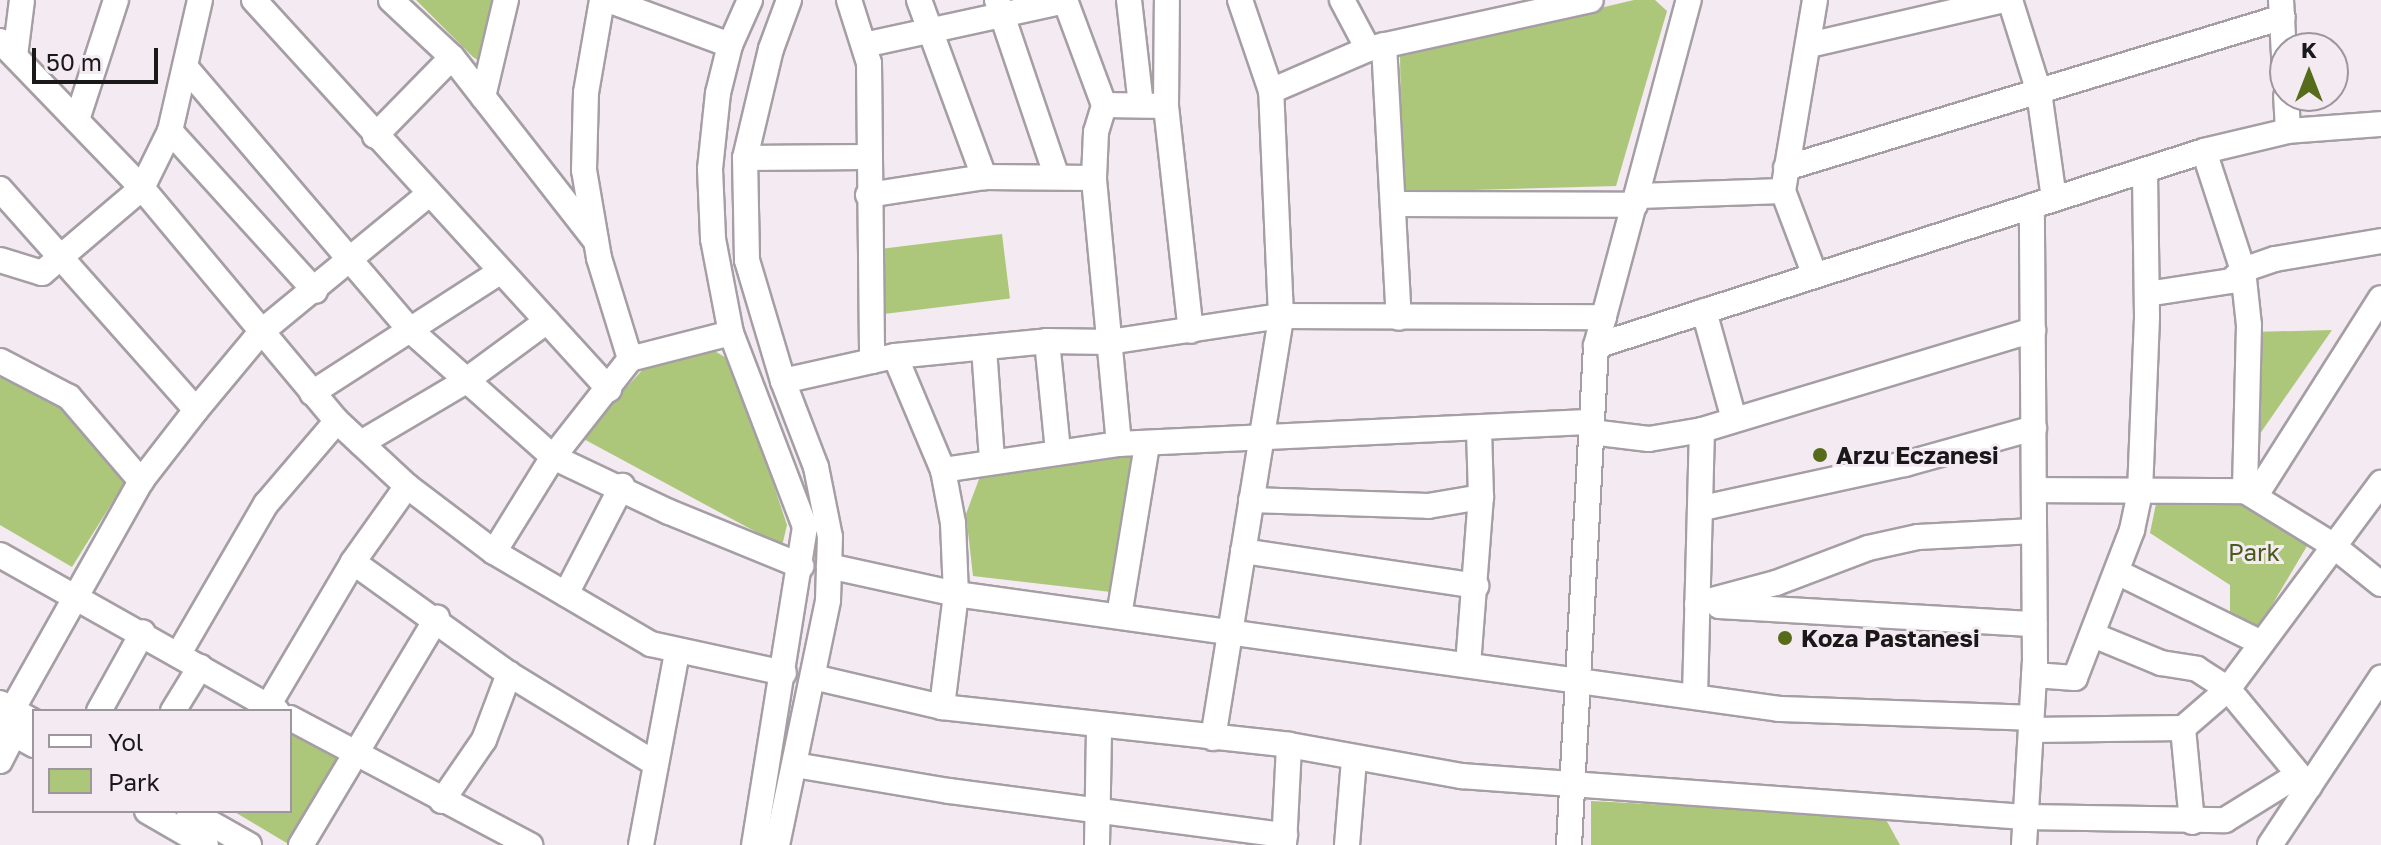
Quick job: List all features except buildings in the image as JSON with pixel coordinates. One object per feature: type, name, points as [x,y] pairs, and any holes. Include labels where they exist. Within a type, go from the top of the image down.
[{"type":"street","points":[[22,0],[5,50],[142,188],[337,421],[407,486],[494,552],[651,644],[677,653],[784,673]]},
{"type":"street","points":[[77,120],[116,0]]},
{"type":"street","points":[[0,260],[42,273],[142,188],[170,131],[187,69],[200,0]]},
{"type":"street","points":[[254,0],[498,273],[609,389]]},
{"type":"street","points":[[391,0],[452,57],[597,243]]},
{"type":"street","points":[[483,97],[506,0]]},
{"type":"street","points":[[602,0],[586,93],[584,170],[597,243],[630,359]]},
{"type":"street","points":[[608,0],[664,10],[730,45]]},
{"type":"street","points":[[750,0],[730,45],[718,93],[710,169],[713,239],[731,333],[805,527],[754,845]]},
{"type":"street","points":[[777,845],[813,677],[829,566],[830,537],[816,467],[783,381],[747,260],[745,158],[771,49],[789,0]]},
{"type":"street","points":[[849,0],[869,63],[868,195],[883,358],[943,470],[953,523],[956,594],[942,707]]},
{"type":"street","points":[[919,0],[984,177]]},
{"type":"street","points":[[864,45],[930,30],[999,7],[1065,0],[1104,105],[1096,132],[1094,178],[1119,444]]},
{"type":"street","points":[[1129,0],[1141,105]]},
{"type":"street","points":[[1167,0],[1166,106],[1191,331]]},
{"type":"street","points":[[1213,738],[1251,500],[1265,439],[1281,316],[1271,91],[1240,0]]},
{"type":"street","points":[[1342,0],[1376,47],[1394,204],[1399,318]]},
{"type":"street","points":[[1271,91],[1376,47],[1590,0]]},
{"type":"street","points":[[1569,845],[1569,783],[1579,680],[1596,346],[1689,0]]},
{"type":"street","points":[[1814,273],[1785,180],[1815,0]]},
{"type":"street","points":[[1809,45],[2007,0],[2039,92],[2043,203],[2033,330],[2034,675],[2024,845]]},
{"type":"street","points":[[999,7],[1056,174]]},
{"type":"street","points":[[1394,204],[1637,200],[1785,180],[2282,8],[2283,32]]},
{"type":"street","points":[[375,136],[452,57]]},
{"type":"street","points":[[187,69],[349,264],[409,329],[464,382],[553,457],[622,486],[669,512],[801,566]]},
{"type":"street","points":[[1104,105],[1166,106]]},
{"type":"street","points":[[2287,112],[2288,131]]},
{"type":"street","points":[[1596,346],[1814,273],[2204,151],[2288,131],[2381,124]]},
{"type":"street","points":[[170,131],[315,291]]},
{"type":"street","points":[[2204,151],[2243,270],[2249,325],[2250,493]]},
{"type":"street","points":[[745,158],[867,157]]},
{"type":"street","points":[[2034,675],[2075,678],[2117,572],[2140,492],[2147,294],[2145,170]]},
{"type":"street","points":[[868,195],[984,177],[1056,174],[1094,178]]},
{"type":"street","points":[[0,189],[196,410]]},
{"type":"street","points":[[0,761],[78,595],[141,481],[261,332],[349,264],[428,195]]},
{"type":"street","points":[[2147,294],[2231,281],[2243,270],[2275,259],[2381,241]]},
{"type":"street","points":[[312,393],[498,273]]},
{"type":"street","points":[[2250,493],[2381,298]]},
{"type":"street","points":[[1704,311],[1734,419]]},
{"type":"street","points":[[783,381],[883,358],[1047,341],[1109,342],[1281,316],[1604,317]]},
{"type":"street","points":[[361,443],[464,382],[547,321]]},
{"type":"street","points":[[943,470],[992,459],[1119,444],[1591,427],[1649,439],[1702,430],[2033,330]]},
{"type":"street","points":[[494,552],[553,457],[630,359],[731,333]]},
{"type":"street","points":[[1047,341],[1058,452]]},
{"type":"street","points":[[984,348],[992,459]]},
{"type":"street","points":[[0,361],[69,397],[141,481]]},
{"type":"street","points":[[178,655],[266,504],[337,421]]},
{"type":"street","points":[[1703,508],[1905,464],[2034,428]]},
{"type":"street","points":[[1468,665],[1481,497],[1479,430]]},
{"type":"street","points":[[1695,696],[1703,508],[1702,430]]},
{"type":"street","points":[[1119,616],[1147,445]]},
{"type":"street","points":[[829,566],[956,594],[1779,709],[2031,724],[2183,728],[2228,689],[2331,544],[2381,483]]},
{"type":"street","points":[[0,555],[143,632],[270,709],[353,562],[407,486]]},
{"type":"street","points":[[566,594],[622,486]]},
{"type":"street","points":[[2034,490],[2250,493],[2331,544],[2381,584]]},
{"type":"street","points":[[1251,500],[1428,506],[1481,497]]},
{"type":"street","points":[[1697,604],[1893,543],[2034,531]]},
{"type":"street","points":[[1243,551],[1476,586]]},
{"type":"street","points":[[353,562],[437,618],[509,674],[656,764]]},
{"type":"street","points":[[2117,572],[2261,643]]},
{"type":"street","points":[[1697,604],[2034,624]]},
{"type":"street","points":[[301,845],[358,757],[437,618]]},
{"type":"street","points":[[100,709],[143,632]]},
{"type":"street","points":[[2093,635],[2161,663],[2197,669],[2228,689],[2303,781]]},
{"type":"street","points":[[641,845],[677,653]]},
{"type":"street","points":[[174,709],[200,667]]},
{"type":"street","points":[[442,801],[484,740],[509,674]]},
{"type":"street","points":[[813,677],[942,707],[1099,728],[1289,745],[1354,760],[1461,776],[2025,817],[2192,822],[2225,820],[2303,781]]},
{"type":"street","points":[[2270,845],[2303,781],[2381,678]]},
{"type":"street","points":[[292,719],[358,757],[530,845]]},
{"type":"street","points":[[1097,845],[1099,728]]},
{"type":"street","points":[[2183,728],[2192,822]]},
{"type":"street","points":[[795,765],[1100,809],[1284,840],[1289,745]]},
{"type":"street","points":[[1347,845],[1354,760]]},
{"type":"street","points":[[150,813],[206,845]]},
{"type":"street","points":[[200,814],[249,845]]},
{"type":"green space","points":[[416,0],[500,0],[484,64],[473,57]]},
{"type":"green space","points":[[1634,0],[1655,0],[1667,11],[1616,186],[1402,192],[1400,55]]},
{"type":"green space","points":[[1002,234],[1010,299],[884,314],[876,249]]},
{"type":"green space","points":[[2332,330],[2257,438],[2252,332]]},
{"type":"green space","points":[[713,350],[733,362],[787,525],[782,546],[580,437],[648,364]]},
{"type":"green space","points":[[0,370],[43,386],[108,449],[125,482],[72,567],[0,525]]},
{"type":"green space","points":[[1134,451],[1111,592],[973,576],[966,514],[985,463]]},
{"type":"green space","name":"Park","points":[[2158,494],[2231,494],[2310,541],[2259,627],[2230,615],[2230,585],[2150,533]]},
{"type":"green space","points":[[292,726],[340,754],[290,845],[236,813],[292,813]]},
{"type":"green space","points":[[1591,801],[1884,816],[1900,845],[1591,845]]},
{"type":"place","name":"Arzu Eczanesi","points":[[1820,455]]},
{"type":"place","name":"Koza Pastanesi","points":[[1785,638]]}]
